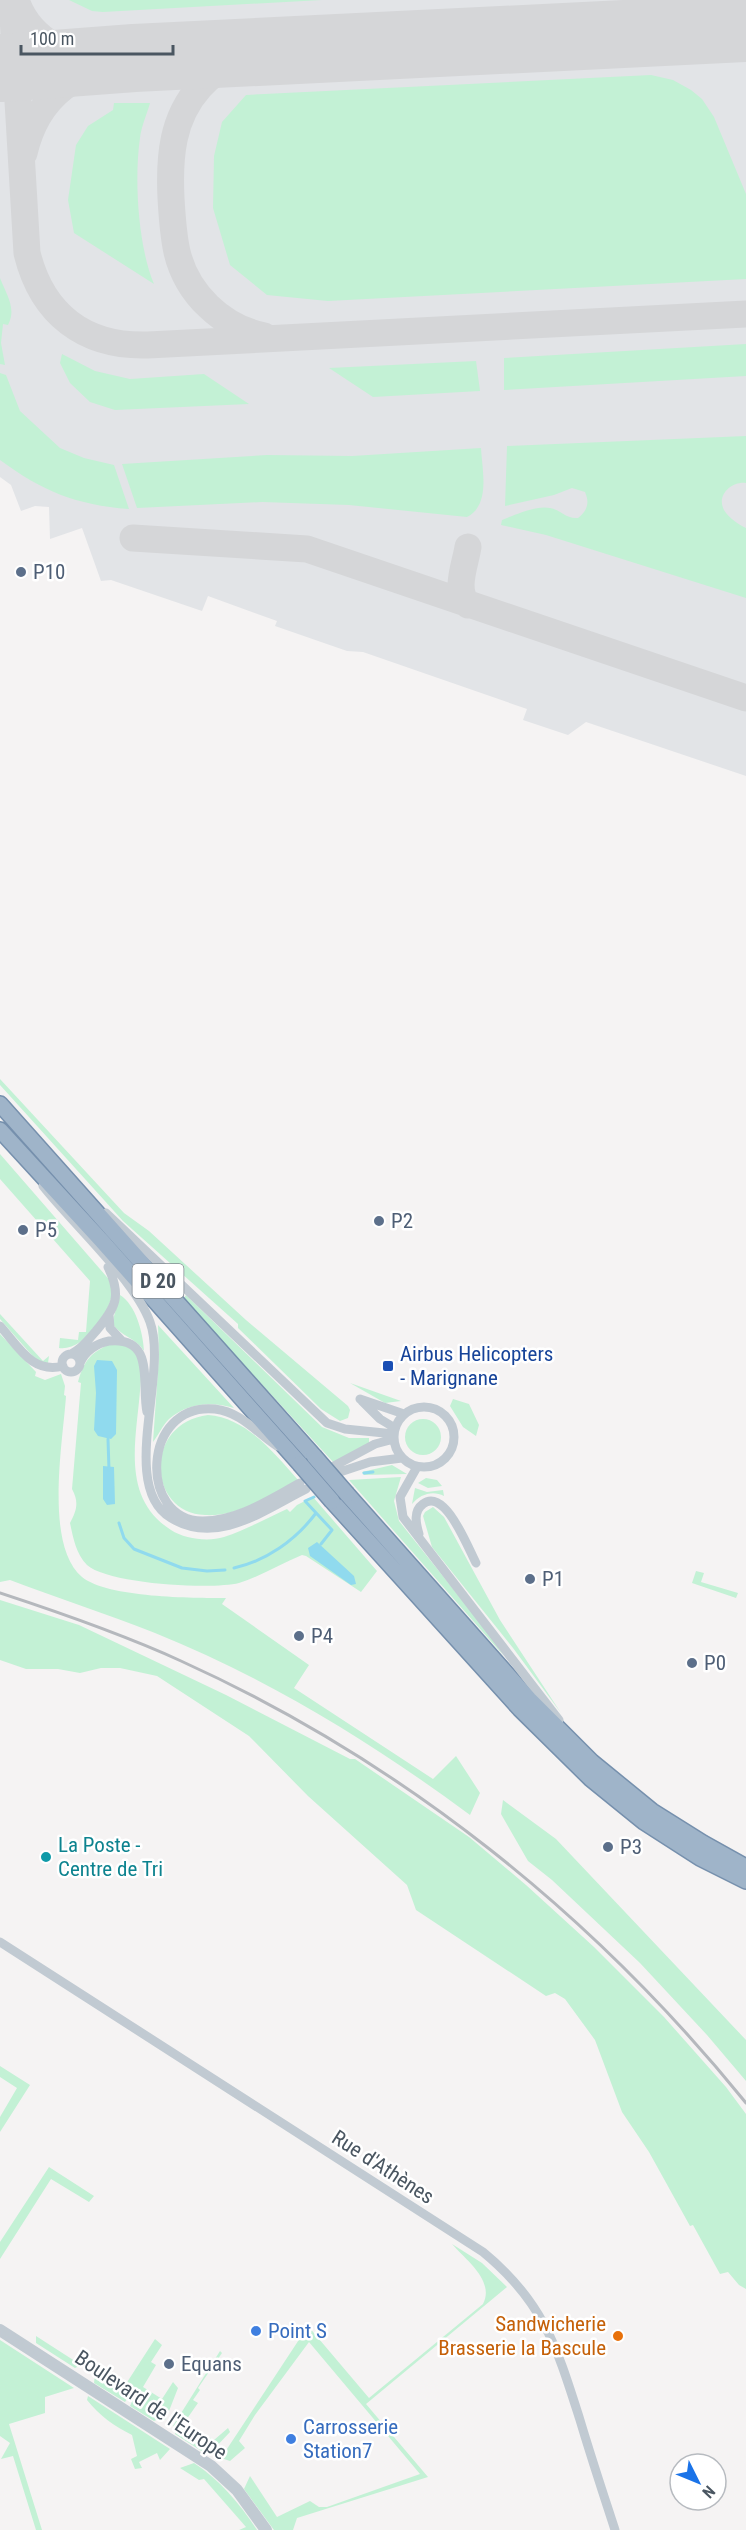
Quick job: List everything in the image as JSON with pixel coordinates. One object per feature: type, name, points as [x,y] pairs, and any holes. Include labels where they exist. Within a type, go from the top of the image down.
[{"type":"highway","name":"D 20","points":[[1,1105],[303,1459],[332,1501],[520,1709],[591,1779],[644,1821],[700,1857],[746,1881]]},
{"type":"highway","name":"D 20","points":[[0,1131],[303,1459],[347,1494],[529,1699],[592,1762],[652,1811],[746,1867]]},
{"type":"street","points":[[1,1105],[103,1210],[327,1423],[345,1429],[394,1433]]},
{"type":"street","points":[[0,1131],[62,1210],[133,1293],[150,1322],[155,1355],[149,1421],[147,1484],[166,1515],[183,1526],[203,1530],[226,1527],[249,1519],[303,1486],[222,1519],[201,1521],[186,1518],[172,1508],[163,1496],[157,1482],[155,1464],[165,1432],[178,1418],[194,1410],[216,1409],[233,1414],[251,1424],[268,1440],[303,1459]]},
{"type":"street","points":[[103,1256],[116,1290],[109,1315],[110,1328],[122,1341],[141,1354],[145,1372],[144,1399],[149,1421]]},
{"type":"street","points":[[109,1315],[83,1346],[63,1358],[63,1366],[68,1371],[73,1371],[86,1354],[96,1346],[108,1341],[122,1341]]},
{"type":"street","points":[[0,1326],[35,1364],[46,1369],[63,1366]]},
{"type":"street","points":[[71,1354],[79,1358],[80,1363]]},
{"type":"street","points":[[394,1433],[360,1399],[404,1414]]},
{"type":"street","points":[[421,1407],[434,1409],[447,1418],[454,1432],[453,1446],[446,1458],[434,1466],[417,1467],[402,1458],[395,1446],[394,1433],[404,1414],[421,1407]]},
{"type":"street","points":[[394,1433],[337,1469],[402,1458]]},
{"type":"street","points":[[417,1467],[402,1490],[400,1504],[403,1517],[592,1762]]},
{"type":"street","points":[[419,1537],[416,1514],[420,1506],[429,1500],[435,1500],[442,1504],[451,1515],[476,1563]]},
{"type":"street","name":"Rue d'Athènes","points":[[0,1942],[483,2252],[510,2275],[538,2312],[558,2351],[615,2530]]},
{"type":"street","name":"Boulevard de l'Europe","points":[[0,2330],[210,2466],[237,2490],[266,2530]]},
{"type":"shaded area","points":[[0,0],[746,0],[746,776],[586,722],[568,735],[523,720],[527,709],[363,652],[347,651],[275,626],[277,621],[208,596],[202,611],[111,580],[101,581],[82,528],[50,539],[49,507],[35,506],[21,511],[11,485],[0,477]]},
{"type":"green space","points":[[69,0],[322,0],[103,12],[92,11]]},
{"type":"green space","points":[[651,75],[673,80],[691,90],[702,99],[714,117],[746,194],[746,279],[328,301],[267,295],[230,265],[213,208],[214,156],[222,122],[246,95]]},
{"type":"green space","points":[[114,103],[150,103],[140,138],[137,173],[141,232],[154,284],[74,233],[68,200],[76,145],[88,126],[113,110]]},
{"type":"green space","points":[[0,278],[11,307],[8,325],[3,324],[1,343],[5,365],[0,364]]},
{"type":"green space","points":[[746,344],[746,376],[504,390],[504,358]]},
{"type":"green space","points":[[62,354],[95,371],[130,379],[204,374],[249,404],[115,410],[90,402],[70,383],[60,363]]},
{"type":"green space","points":[[476,361],[480,391],[373,397],[329,368]]},
{"type":"green space","points":[[0,373],[6,375],[20,411],[60,448],[84,458],[114,465],[129,509],[92,504],[60,495],[30,480],[0,460]]},
{"type":"green space","points":[[746,436],[746,483],[736,484],[727,490],[722,504],[728,516],[746,528],[746,598],[546,535],[501,525],[502,520],[544,507],[578,518],[584,513],[587,503],[585,492],[572,488],[554,495],[505,506],[507,446]]},
{"type":"green space","points":[[481,448],[482,495],[475,511],[467,517],[349,505],[262,502],[137,508],[122,464],[267,455],[352,456]]},
{"type":"green space","points":[[0,1079],[124,1213],[149,1231],[246,1320],[348,1406],[350,1410],[348,1418],[340,1421],[321,1409],[238,1328],[238,1324],[123,1221],[0,1085]]},
{"type":"green space","points":[[0,1154],[113,1284],[109,1305],[104,1316],[88,1336],[69,1347],[59,1348],[60,1338],[78,1340],[79,1332],[86,1332],[90,1281],[0,1179]]},
{"type":"green space","points":[[120,1295],[134,1312],[140,1328],[144,1351],[112,1323]]},
{"type":"green space","points":[[186,1295],[322,1427],[349,1438],[369,1438],[369,1444],[334,1463],[201,1318],[184,1298]]},
{"type":"green space","points":[[0,1314],[43,1361],[49,1356],[48,1363],[37,1361],[0,1319]]},
{"type":"green space","points":[[158,1325],[234,1408],[209,1404],[184,1410],[169,1419],[153,1442],[159,1356]]},
{"type":"green space","points":[[0,1334],[36,1372],[35,1376],[45,1380],[61,1374],[66,1396],[60,1465],[59,1518],[63,1542],[70,1562],[82,1577],[94,1584],[130,1593],[226,1598],[222,1604],[309,1665],[294,1688],[433,1779],[456,1756],[480,1793],[470,1815],[357,1738],[238,1670],[119,1619],[10,1580],[0,1582]]},
{"type":"green space","points":[[113,1343],[132,1350],[140,1366],[135,1467],[144,1502],[155,1517],[183,1536],[218,1539],[287,1509],[290,1512],[297,1505],[313,1497],[377,1571],[361,1592],[302,1555],[239,1583],[206,1586],[160,1584],[116,1577],[98,1572],[83,1561],[70,1523],[76,1506],[76,1498],[72,1489],[81,1383],[78,1382],[90,1357]]},
{"type":"green space","points":[[350,1383],[401,1401],[385,1403]]},
{"type":"green space","points":[[453,1399],[469,1404],[479,1425],[476,1436],[463,1427],[450,1406]]},
{"type":"green space","points":[[208,1415],[235,1423],[247,1430],[269,1448],[298,1480],[242,1509],[217,1515],[205,1515],[186,1510],[172,1500],[163,1485],[160,1467],[163,1450],[172,1434],[187,1422]]},
{"type":"green space","points":[[423,1419],[435,1425],[441,1437],[435,1449],[423,1455],[411,1449],[405,1437],[411,1425]]},
{"type":"green space","points":[[392,1465],[407,1474],[364,1475],[362,1472]]},
{"type":"green space","points":[[401,1477],[394,1501],[399,1521],[504,1656],[349,1480]]},
{"type":"green space","points":[[426,1478],[437,1480],[442,1486],[428,1488],[418,1483]]},
{"type":"green space","points":[[415,1488],[427,1492],[443,1490],[444,1496],[435,1493],[427,1494],[412,1504]]},
{"type":"green space","points":[[433,1507],[444,1517],[500,1620],[561,1713],[513,1648],[432,1547],[423,1516]]},
{"type":"green space","points":[[696,1571],[704,1573],[701,1582],[738,1593],[736,1598],[692,1583]]},
{"type":"green space","points":[[0,1600],[79,1625],[226,1695],[350,1759],[355,1759],[469,1837],[594,1947],[664,2017],[726,2087],[746,2114],[746,2289],[739,2285],[728,2272],[720,2274],[693,2225],[690,2226],[649,2152],[622,2112],[595,2040],[565,1999],[555,1993],[546,1996],[416,1910],[407,1885],[308,1796],[249,1736],[157,1676],[120,1668],[101,1668],[80,1673],[58,1669],[26,1669],[0,1660]]},
{"type":"green space","points":[[503,1800],[556,1839],[746,2040],[746,2081],[640,1963],[552,1880],[528,1861],[501,1814]]},
{"type":"green space","points":[[0,2066],[30,2085],[0,2132],[0,2117],[17,2088],[0,2077]]},
{"type":"green space","points":[[49,2167],[94,2196],[89,2202],[51,2179],[0,2259],[0,2242]]},
{"type":"green space","points":[[452,2244],[482,2263],[507,2287],[366,2404],[428,2477],[297,2518],[293,2530],[274,2530],[244,2489],[250,2476],[277,2517],[310,2501],[319,2507],[327,2507],[420,2474],[309,2342],[255,2415],[239,2441],[245,2448],[230,2461],[221,2458],[308,2326],[369,2398],[483,2304],[486,2295],[482,2279]]},
{"type":"green space","points":[[36,2336],[81,2365],[75,2368],[36,2343]]},
{"type":"green space","points":[[155,2339],[162,2345],[151,2362],[156,2365],[143,2387],[162,2399],[173,2382],[178,2388],[169,2411],[164,2409],[162,2412],[167,2416],[165,2420],[161,2418],[154,2421],[130,2406],[135,2395],[131,2393],[125,2402],[94,2383],[95,2374],[122,2390]]},
{"type":"green space","points":[[0,2340],[74,2388],[45,2397],[45,2413],[9,2424],[42,2530],[36,2530],[13,2456],[1,2459],[10,2443],[0,2436]]},
{"type":"green space","points":[[220,2351],[222,2353],[198,2388],[200,2390],[193,2400],[198,2403],[184,2423],[214,2440],[228,2428],[230,2432],[213,2450],[209,2448],[203,2452],[175,2434],[176,2428],[173,2426]]},
{"type":"green space","points":[[88,2396],[170,2449],[160,2460],[157,2453],[139,2462],[142,2468],[135,2469],[131,2459],[137,2456],[132,2435],[102,2416],[87,2400]]},
{"type":"green space","points":[[194,2463],[229,2493],[257,2530],[239,2530],[246,2527],[204,2479],[199,2480],[180,2468]]},
{"type":"water","points":[[97,1360],[112,1361],[117,1370],[116,1434],[111,1439],[98,1436],[94,1430],[96,1393],[94,1366]]},
{"type":"water","points":[[103,1466],[114,1467],[115,1504],[107,1505],[103,1499]]},
{"type":"water","points":[[317,1542],[354,1576],[356,1584],[351,1585],[310,1556],[308,1548]]},
{"type":"waterway","points":[[108,1439],[109,1470]]},
{"type":"waterway","points":[[364,1473],[373,1472]]},
{"type":"waterway","points":[[314,1497],[305,1501],[332,1530],[321,1544]]},
{"type":"waterway","points":[[234,1568],[258,1560],[280,1548],[316,1513]]},
{"type":"waterway","points":[[119,1523],[124,1538],[134,1549],[182,1568],[207,1571],[225,1570]]},
{"type":"taxiway","points":[[12,0],[27,253],[43,293],[69,323],[86,333],[104,340],[148,345],[746,314]]},
{"type":"taxiway","points":[[16,0],[31,27],[54,46],[83,58],[113,60]]},
{"type":"taxiway","points":[[742,0],[746,45]]},
{"type":"taxiway","points":[[264,336],[249,332],[221,317],[208,306],[189,282],[177,252],[172,218],[172,153],[183,112],[209,78],[240,61],[286,51]]},
{"type":"taxiway","points":[[24,153],[30,132],[39,114],[63,88],[95,70],[134,58]]},
{"type":"taxiway","points":[[133,538],[307,549],[746,698]]},
{"type":"taxiway","points":[[468,547],[461,585],[468,605]]},
{"type":"runway","points":[[0,68],[134,58],[746,28]]},
{"type":"railway","points":[[0,1593],[91,1624],[181,1661],[262,1701],[341,1746],[417,1795],[489,1849],[559,1907],[625,1969],[687,2034],[746,2103]]},
{"type":"place","name":"P10","points":[[21,572]]},
{"type":"place","name":"P2","points":[[379,1221]]},
{"type":"place","name":"P5","points":[[23,1230]]},
{"type":"place","name":"Airbus Helicopters - Marignane","points":[[388,1366]]},
{"type":"place","name":"P1","points":[[530,1579]]},
{"type":"place","name":"P4","points":[[299,1636]]},
{"type":"place","name":"P0","points":[[692,1663]]},
{"type":"place","name":"P3","points":[[608,1847]]},
{"type":"place","name":"La Poste - Centre de Tri","points":[[46,1857]]},
{"type":"place","name":"Point S","points":[[256,2331]]},
{"type":"place","name":"Sandwicherie Brasserie la Bascule","points":[[618,2336]]},
{"type":"place","name":"Equans","points":[[169,2364]]},
{"type":"place","name":"Carrosserie Station7","points":[[291,2439]]}]
